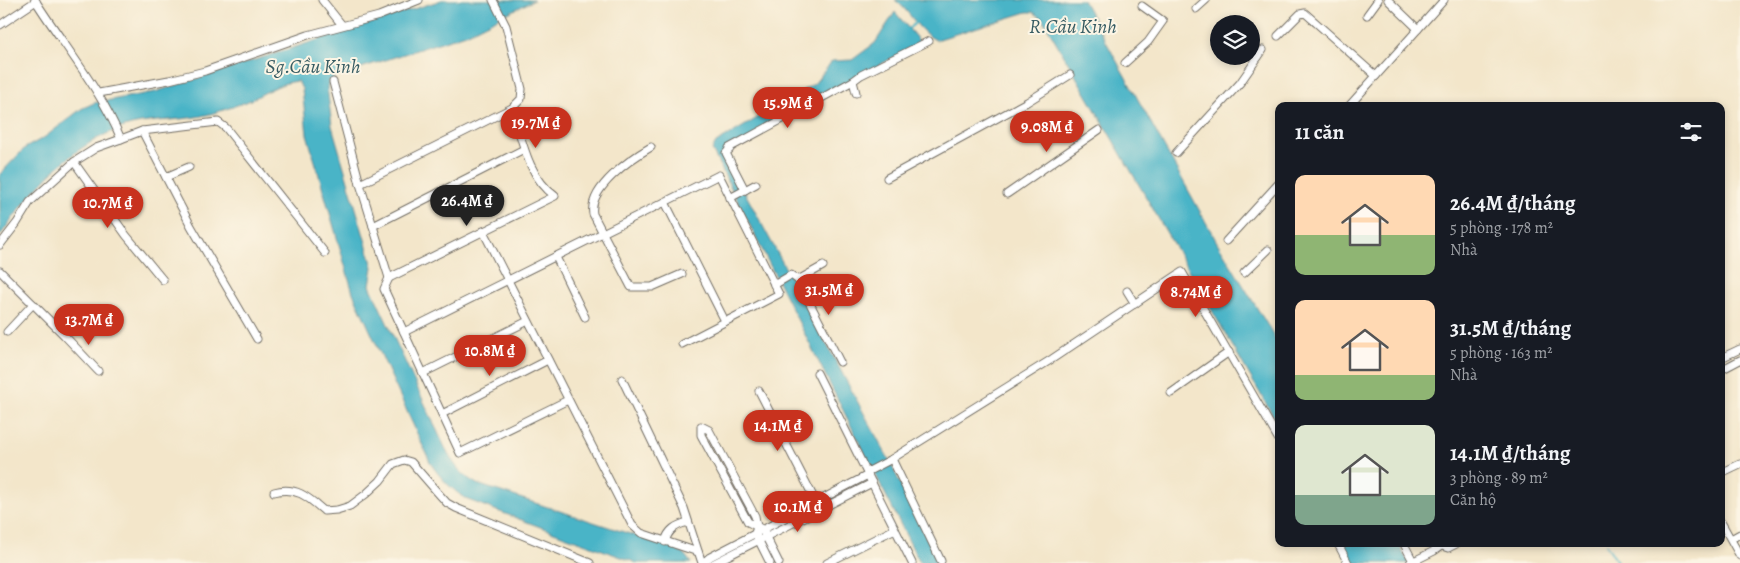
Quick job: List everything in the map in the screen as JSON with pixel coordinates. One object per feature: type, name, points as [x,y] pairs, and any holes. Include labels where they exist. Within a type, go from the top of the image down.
[{"type":"street","points":[[322,0],[342,25]]},
{"type":"street","points":[[100,96],[205,71],[342,25],[379,16],[419,0]]},
{"type":"street","points":[[360,184],[512,108],[521,99],[522,89],[505,24],[493,0]]},
{"type":"street","points":[[1196,9],[1206,0]]},
{"type":"street","points":[[1367,15],[1378,0]]},
{"type":"street","points":[[1388,0],[1418,29]]},
{"type":"street","points":[[1353,102],[1444,0]]},
{"type":"street","points":[[0,25],[36,1],[100,96],[121,139]]},
{"type":"street","points":[[1125,64],[1148,42],[1163,21],[1142,6]]},
{"type":"street","points":[[1278,36],[1300,14],[1305,13],[1376,76]]},
{"type":"street","points":[[745,190],[726,153],[730,149],[877,66],[930,41]]},
{"type":"street","points":[[1260,54],[1263,50]]},
{"type":"street","points":[[1176,153],[1240,83],[1252,65]]},
{"type":"street","points":[[887,178],[1027,102],[1070,75]]},
{"type":"street","points":[[853,81],[856,92]]},
{"type":"street","points":[[333,82],[360,184],[390,278]]},
{"type":"street","points":[[512,108],[528,160],[544,184],[555,196],[390,278],[384,289],[460,453],[568,400]]},
{"type":"street","points":[[0,245],[30,202],[74,162],[96,148],[142,132],[218,122],[226,128],[325,253]]},
{"type":"street","points":[[1007,194],[1098,130]]},
{"type":"street","points":[[142,132],[192,226],[257,339]]},
{"type":"street","points":[[651,147],[619,171],[602,187],[596,196],[592,209],[631,287],[652,287],[682,274]]},
{"type":"street","points":[[373,226],[524,149]]},
{"type":"street","points":[[74,162],[126,235],[163,280]]},
{"type":"street","points":[[166,177],[188,167]]},
{"type":"street","points":[[404,332],[719,175],[776,284],[779,294],[682,344]]},
{"type":"street","points":[[732,198],[756,184]]},
{"type":"street","points":[[1226,241],[1275,187]]},
{"type":"street","points":[[665,202],[725,321]]},
{"type":"street","points":[[482,231],[632,525],[641,533],[698,552]]},
{"type":"street","points":[[1244,273],[1268,250]]},
{"type":"street","points":[[556,257],[585,317]]},
{"type":"street","points":[[776,284],[823,266]]},
{"type":"street","points":[[0,272],[98,371]]},
{"type":"street","points":[[622,379],[684,508],[702,563],[710,556],[758,530],[816,502],[869,473],[1052,359],[1182,272],[1275,433]]},
{"type":"street","points":[[795,277],[840,362]]},
{"type":"street","points":[[1127,291],[1135,304]]},
{"type":"street","points":[[7,332],[33,304]]},
{"type":"street","points":[[423,373],[528,321]]},
{"type":"street","points":[[1725,356],[1740,349]]},
{"type":"street","points":[[1171,393],[1229,352]]},
{"type":"street","points":[[442,414],[548,360]]},
{"type":"street","points":[[1725,368],[1740,360]]},
{"type":"street","points":[[817,373],[869,473],[872,484],[912,563]]},
{"type":"street","points":[[759,391],[816,502]]},
{"type":"street","points":[[770,563],[759,541],[758,530],[756,516],[709,430],[700,426],[701,435],[748,522],[758,530],[766,537],[779,563]]},
{"type":"street","points":[[891,459],[941,561]]},
{"type":"street","points":[[274,492],[287,490],[299,492],[306,495],[324,511],[337,510],[350,506],[380,481],[394,464],[404,460],[411,462],[443,498],[456,508],[590,563]]},
{"type":"street","points":[[1725,471],[1740,464]]},
{"type":"street","points":[[714,563],[872,484]]},
{"type":"street","points":[[665,542],[666,535],[676,525],[688,522]]},
{"type":"street","points":[[827,563],[895,529]]},
{"type":"street","points":[[1725,529],[1740,556]]},
{"type":"street","points":[[1731,539],[1740,534]]},
{"type":"street","points":[[1340,547],[1348,563]]},
{"type":"street","points":[[1405,547],[1412,562],[1439,547]]},
{"type":"street","points":[[844,554],[848,563]]},
{"type":"water","name":"Sg.Cầu Kinh","points":[[442,0],[534,0],[466,34],[336,76],[329,81],[327,87],[332,126],[373,267],[371,288],[448,454],[457,467],[472,481],[676,549],[685,555],[691,563],[637,563],[468,500],[439,475],[431,464],[353,293],[307,134],[302,89],[298,81],[284,84],[246,102],[214,113],[190,118],[131,125],[110,132],[91,142],[56,169],[26,201],[0,236],[0,174],[25,148],[45,137],[81,109],[94,103],[155,92]]},
{"type":"water","name":"R.Cầu Kinh","points":[[895,0],[1083,0],[1218,244],[1275,337],[1275,419],[1042,18],[1033,12],[1027,12],[936,40],[919,27]]},
{"type":"water","points":[[895,12],[920,42],[724,154],[888,458],[939,563],[920,563],[712,150],[716,143],[815,83],[832,61],[852,60],[875,43]]},
{"type":"water","points":[[1345,547],[1400,547],[1409,563],[1353,563]]},
{"type":"waterway","points":[[908,29],[918,21]]},
{"type":"waterway","points":[[1608,547],[1618,563]]}]
